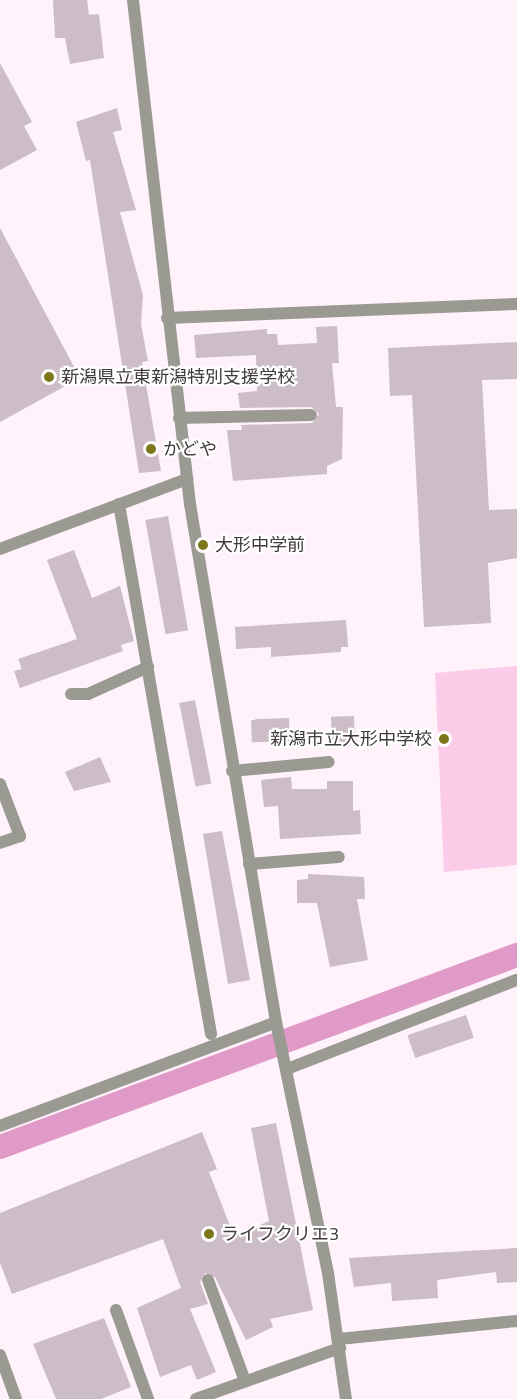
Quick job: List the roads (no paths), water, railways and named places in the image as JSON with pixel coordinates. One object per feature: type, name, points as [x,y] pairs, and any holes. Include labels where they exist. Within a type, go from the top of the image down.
[{"type":"street","points":[[133,0],[167,318],[187,479],[232,771],[278,1026],[340,1344],[346,1399]]},
{"type":"street","points":[[167,318],[517,304]]},
{"type":"street","points":[[179,418],[311,415]]},
{"type":"street","points":[[0,549],[187,479]]},
{"type":"street","points":[[119,504],[211,1034]]},
{"type":"street","points":[[71,694],[88,694],[148,667]]},
{"type":"street","points":[[232,771],[329,762]]},
{"type":"street","points":[[0,784],[20,836],[0,843]]},
{"type":"street","points":[[249,864],[339,857]]},
{"type":"street","points":[[287,1063],[517,980]]},
{"type":"street","points":[[0,1126],[278,1026]]},
{"type":"street","points":[[208,1280],[245,1381]]},
{"type":"street","points":[[116,1310],[148,1399]]},
{"type":"street","points":[[196,1399],[340,1344],[517,1321]]},
{"type":"street","points":[[0,1355],[16,1399]]},
{"type":"waterway","points":[[0,1147],[517,955]]},
{"type":"place","name":"新潟県立東新潟特別支援学校","points":[[49,377]]},
{"type":"place","name":"かどや","points":[[151,449]]},
{"type":"place","name":"大形中学前","points":[[203,545]]},
{"type":"place","name":"新潟市立大形中学校","points":[[444,739]]},
{"type":"place","name":"ライフクリエ3","points":[[209,1234]]}]
